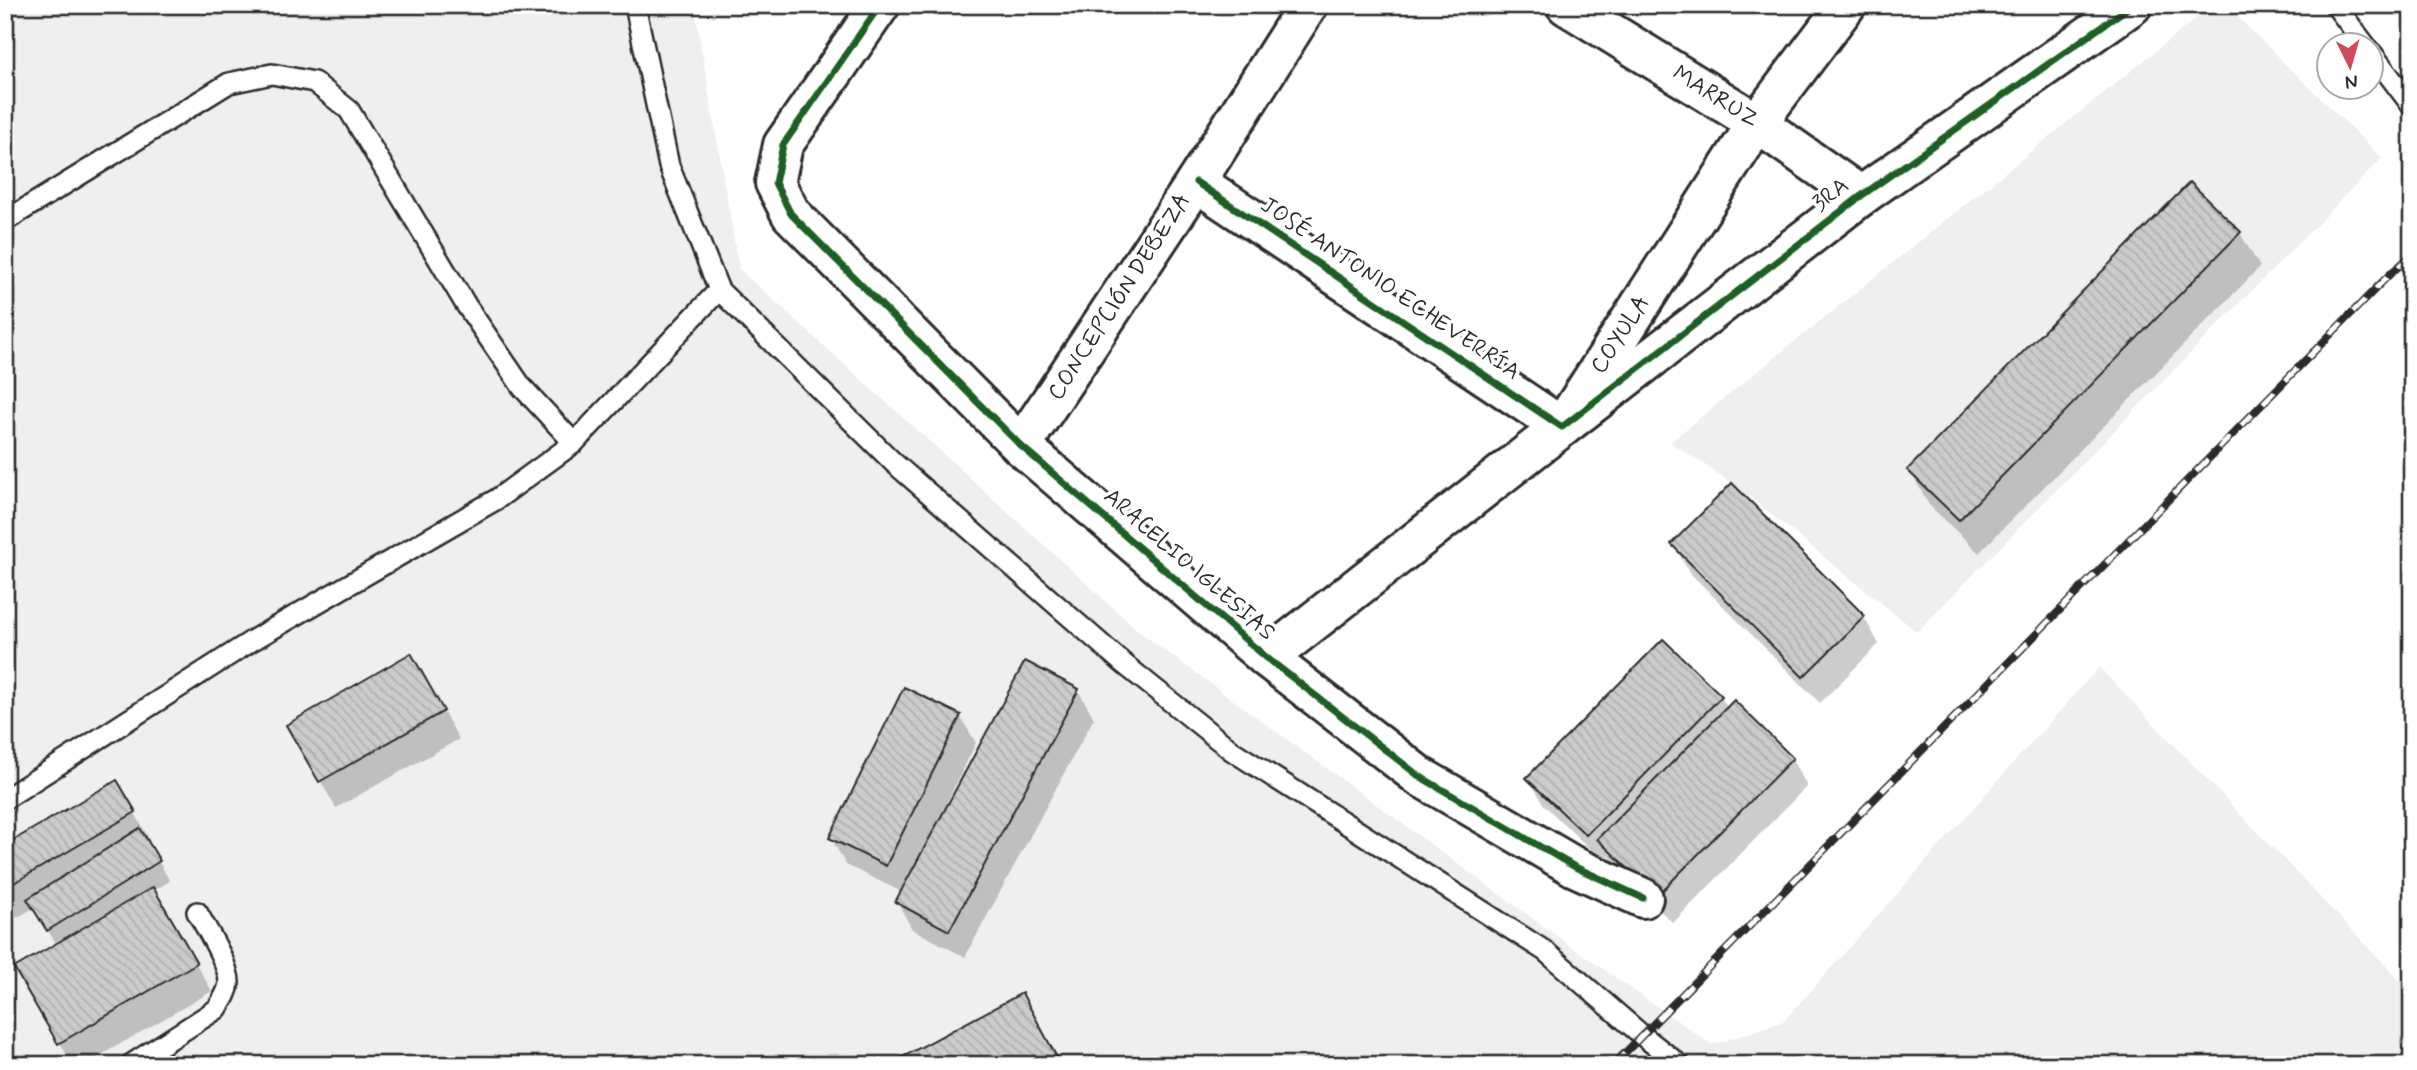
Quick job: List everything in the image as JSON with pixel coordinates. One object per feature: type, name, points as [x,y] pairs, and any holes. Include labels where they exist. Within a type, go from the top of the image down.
[{"type":"street","name":"ARACELIO IGLESIAS","points":[[880,5],[783,145],[775,183],[791,214],[1021,446],[1267,657],[1419,776],[1575,867],[1643,898]]},
{"type":"street","name":"CONCEPCIÓN DEBEZA","points":[[1021,446],[1196,183],[1308,5]]},
{"type":"street","name":"MARRUZ","points":[[1566,5],[1757,123],[1861,196]]},
{"type":"street","name":"COYULA","points":[[1267,657],[1562,427],[1757,123],[1846,5]]},
{"type":"street","name":"3RA","points":[[1562,427],[1861,196],[2132,5]]},
{"type":"street","name":"JOSÉ ANTONIO ECHEVERRÍA","points":[[1196,183],[1562,427]]},
{"type":"lane","points":[[635,5],[669,166],[719,290],[894,463],[1124,664],[1231,750],[1545,951],[1680,1065]]},
{"type":"lane","points":[[2335,5],[2355,32]]},
{"type":"lane","points":[[2386,72],[2412,106]]},
{"type":"lane","points":[[5,221],[229,83],[272,74],[314,82],[348,110],[466,305],[522,387],[575,443]]},
{"type":"lane","points":[[5,799],[253,640],[497,499],[575,443],[719,290]]},
{"type":"lane","points":[[130,1065],[217,1009],[224,997],[229,982],[226,972],[197,912]]},
{"type":"shaded area","points":[[5,5],[694,5],[739,269],[1141,633],[1576,950],[1712,1045],[1784,1021],[2099,667],[2412,993],[2412,1065],[5,1065]]},
{"type":"shaded area","points":[[2213,5],[2225,5],[2316,94],[2316,102],[2325,102],[2382,158],[1917,632],[1732,483],[1670,442]]},
{"type":"building","points":[[2190,182],[2241,232],[1959,520],[1907,470]]},
{"type":"building","points":[[1732,483],[1865,616],[1803,677],[1671,544]]},
{"type":"building","points":[[1663,639],[1722,696],[1586,835],[1526,778]]},
{"type":"building","points":[[411,653],[444,711],[319,782],[286,725]]},
{"type":"building","points":[[1025,661],[1079,689],[949,931],[895,902]]},
{"type":"building","points":[[904,687],[961,715],[886,866],[829,838]]},
{"type":"building","points":[[1734,700],[1793,758],[1657,896],[1597,839]]},
{"type":"building","points":[[117,780],[136,812],[5,888],[5,845]]},
{"type":"building","points":[[140,828],[160,861],[47,931],[27,899]]},
{"type":"building","points":[[153,887],[197,963],[58,1044],[14,968]]},
{"type":"building","points":[[1022,993],[1061,1065],[895,1065],[893,1062]]},
{"type":"railway","points":[[1613,1065],[2390,274],[2412,255]]},
{"type":"cycle path","points":[[880,5],[783,145],[775,183],[791,214],[1021,446],[1267,658],[1419,776],[1575,867],[1643,898]]},
{"type":"cycle path","points":[[1196,182],[1562,427],[1861,196],[2132,5]]}]
